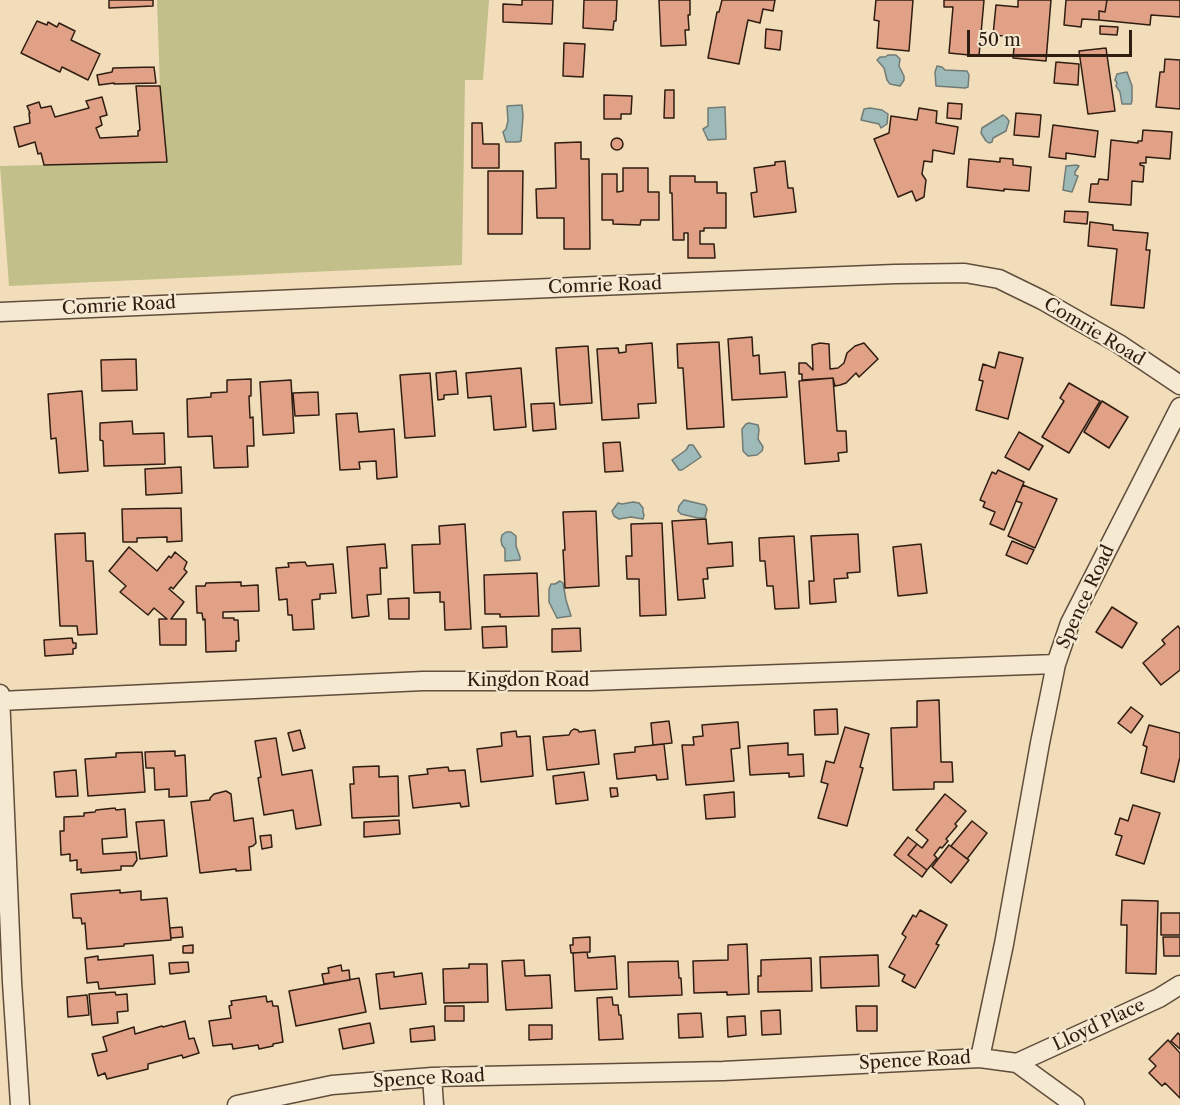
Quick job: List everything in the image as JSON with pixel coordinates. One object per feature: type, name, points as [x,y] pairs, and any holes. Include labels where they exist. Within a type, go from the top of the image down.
[{"type":"street","name":"Comrie Road","points":[[0,312],[597,286],[964,273],[999,279],[1042,300],[1119,344],[1180,385]]},
{"type":"street","name":"Spence Road","points":[[237,1105],[332,1085],[432,1077],[723,1071],[980,1058],[1004,944],[1056,664],[1070,622],[1180,407]]},
{"type":"street","name":"Kingdon Road","points":[[0,701],[423,681],[590,681],[1056,664]]},
{"type":"street","points":[[0,694],[6,986],[20,1105]]},
{"type":"street","name":"Lloyd Place","points":[[1017,1063],[1159,998],[1180,985]]},
{"type":"street","points":[[980,1058],[1017,1063],[1075,1105]]},
{"type":"street","points":[[432,1077],[434,1105]]},
{"type":"shaded area","points":[[157,0],[489,0],[483,80],[465,80],[462,265],[9,286],[0,166],[167,162],[160,88]]},
{"type":"water","points":[[888,55],[896,55],[900,59],[899,66],[904,80],[900,86],[890,84],[884,68],[877,60]]},
{"type":"water","points":[[937,66],[945,70],[967,71],[968,87],[936,86]]},
{"type":"water","points":[[1127,72],[1132,86],[1132,101],[1131,104],[1122,104],[1115,80],[1117,74]]},
{"type":"water","points":[[522,105],[521,141],[506,142],[503,132],[508,121],[507,106]]},
{"type":"water","points":[[725,107],[726,139],[708,140],[703,129],[708,126],[708,108]]},
{"type":"water","points":[[864,109],[882,110],[888,114],[887,124],[881,128],[879,124],[861,120]]},
{"type":"water","points":[[1003,115],[1009,121],[1006,131],[989,143],[981,133],[982,128]]},
{"type":"water","points":[[1066,166],[1079,166],[1075,175],[1078,176],[1072,192],[1063,190]]},
{"type":"water","points":[[749,423],[758,425],[758,439],[763,447],[757,455],[748,456],[743,451],[742,429]]},
{"type":"water","points":[[689,445],[693,445],[701,457],[679,470],[672,460]]},
{"type":"water","points":[[684,500],[705,505],[707,509],[705,518],[681,514],[678,511],[679,506]]},
{"type":"water","points":[[618,503],[639,503],[643,508],[643,519],[631,517],[619,519],[614,516],[612,511]]},
{"type":"water","points":[[511,532],[516,536],[520,560],[505,561],[505,549],[501,540],[502,535]]},
{"type":"water","points":[[560,581],[563,583],[571,616],[557,618],[549,602],[549,589],[551,584]]},
{"type":"building","points":[[109,0],[153,0],[153,6],[109,8]]},
{"type":"building","points":[[522,0],[553,0],[552,24],[503,22],[503,4],[522,5]]},
{"type":"building","points":[[584,0],[617,0],[613,30],[583,28]]},
{"type":"building","points":[[659,0],[690,0],[689,30],[685,30],[686,45],[661,46]]},
{"type":"building","points":[[722,0],[775,0],[773,11],[763,9],[760,23],[748,20],[739,64],[708,58],[717,12],[719,12]]},
{"type":"building","points":[[876,0],[913,0],[909,51],[877,48],[879,21],[874,20]]},
{"type":"building","points":[[944,0],[984,0],[979,56],[949,53],[953,7],[944,7]]},
{"type":"building","points":[[1018,0],[1051,0],[1046,61],[1013,58],[1015,37],[993,35],[996,5],[1018,7]]},
{"type":"building","points":[[1066,0],[1107,0],[1105,12],[1099,11],[1099,20],[1082,19],[1081,27],[1064,25]]},
{"type":"building","points":[[1107,0],[1180,0],[1180,17],[1151,15],[1150,25],[1099,20],[1099,11],[1105,12]]},
{"type":"building","points":[[37,21],[47,25],[48,22],[57,27],[59,23],[75,31],[71,40],[100,54],[88,80],[62,67],[60,72],[21,53]]},
{"type":"building","points":[[1100,26],[1118,27],[1117,35],[1100,34]]},
{"type":"building","points":[[766,29],[782,31],[780,50],[765,48]]},
{"type":"building","points":[[564,43],[585,44],[583,77],[563,76]]},
{"type":"building","points":[[1106,48],[1115,111],[1088,114],[1079,51]]},
{"type":"building","points":[[1165,59],[1180,60],[1180,109],[1156,107],[1160,72],[1164,72]]},
{"type":"building","points":[[1056,62],[1079,64],[1078,85],[1054,83]]},
{"type":"building","points":[[154,67],[156,83],[99,85],[97,75],[112,72],[113,68]]},
{"type":"building","points":[[136,86],[160,86],[167,162],[44,165],[35,142],[19,147],[14,127],[30,123],[27,106],[39,102],[41,108],[51,106],[55,117],[89,108],[86,101],[102,97],[107,115],[100,117],[102,125],[96,128],[100,138],[138,136],[140,130]]},
{"type":"building","points":[[665,90],[674,90],[674,118],[664,118]]},
{"type":"building","points":[[604,95],[632,96],[631,114],[621,114],[621,119],[604,119]]},
{"type":"building","points":[[948,103],[962,104],[961,119],[947,118]]},
{"type":"building","points":[[919,108],[937,111],[936,123],[958,127],[954,154],[933,150],[932,162],[924,161],[922,174],[926,180],[924,197],[916,201],[912,191],[898,197],[874,139],[889,133],[891,116],[917,120]]},
{"type":"building","points":[[1016,113],[1041,115],[1039,137],[1014,135]]},
{"type":"building","points":[[472,123],[482,123],[483,144],[499,144],[499,168],[472,168]]},
{"type":"building","points":[[1053,125],[1098,131],[1095,157],[1066,153],[1066,159],[1049,157]]},
{"type":"building","points":[[1143,130],[1172,132],[1170,159],[1146,157],[1146,163],[1140,163],[1144,166],[1143,182],[1132,181],[1131,205],[1089,202],[1091,184],[1098,184],[1099,179],[1108,180],[1111,140],[1138,143],[1142,141]]},
{"type":"building","points":[[619,138],[623,144],[619,150],[615,150],[611,142]]},
{"type":"building","points":[[581,142],[581,159],[589,159],[590,249],[564,249],[564,218],[537,218],[536,189],[556,188],[555,143]]},
{"type":"building","points":[[1000,158],[1013,159],[1013,165],[1031,167],[1029,191],[967,187],[969,159],[1000,162]]},
{"type":"building","points":[[785,161],[788,188],[793,188],[796,212],[754,217],[751,193],[757,192],[754,168]]},
{"type":"building","points":[[623,168],[648,168],[648,192],[659,192],[659,220],[641,220],[640,225],[613,224],[613,220],[602,220],[602,174],[617,174],[617,192],[623,191]]},
{"type":"building","points":[[488,171],[523,171],[522,234],[488,234]]},
{"type":"building","points":[[670,176],[695,176],[695,182],[717,182],[717,193],[726,193],[726,228],[704,228],[704,231],[700,231],[700,244],[714,244],[715,258],[688,258],[688,233],[684,233],[684,240],[673,240]]},
{"type":"building","points":[[1065,211],[1088,212],[1087,224],[1064,222]]},
{"type":"building","points":[[1090,222],[1113,225],[1113,230],[1148,233],[1146,250],[1150,250],[1144,308],[1111,305],[1117,249],[1088,246]]},
{"type":"building","points":[[752,337],[753,356],[759,355],[760,374],[785,372],[787,397],[732,400],[728,339]]},
{"type":"building","points":[[719,342],[724,427],[687,429],[683,368],[678,368],[677,344]]},
{"type":"building","points":[[652,343],[656,403],[638,404],[639,418],[602,420],[597,349],[618,348],[619,353],[626,352],[626,345]]},
{"type":"building","points":[[864,343],[878,359],[859,377],[856,373],[846,383],[840,385],[835,386],[833,378],[802,380],[802,374],[799,374],[799,363],[806,363],[813,370],[812,345],[829,344],[830,369],[838,368],[844,363],[847,353],[855,346]]},
{"type":"building","points":[[588,346],[592,403],[560,405],[556,348]]},
{"type":"building","points":[[999,352],[1023,358],[1008,419],[976,410],[983,381],[979,380],[983,364],[995,368]]},
{"type":"building","points":[[136,359],[137,390],[102,391],[101,360]]},
{"type":"building","points":[[521,368],[526,427],[494,430],[491,396],[468,398],[466,373]]},
{"type":"building","points":[[456,371],[458,394],[444,395],[444,399],[438,400],[436,373]]},
{"type":"building","points":[[430,373],[435,436],[405,438],[400,375]]},
{"type":"building","points":[[833,378],[837,431],[846,431],[847,452],[838,453],[839,461],[805,464],[799,381]]},
{"type":"building","points":[[251,379],[251,396],[249,396],[250,418],[253,417],[254,446],[247,446],[248,467],[214,468],[212,436],[188,437],[187,399],[211,397],[211,393],[227,392],[227,380]]},
{"type":"building","points":[[291,380],[294,433],[263,435],[260,382]]},
{"type":"building","points":[[1069,383],[1100,401],[1069,453],[1042,437],[1064,401],[1060,398]]},
{"type":"building","points":[[82,391],[88,471],[59,473],[56,438],[51,439],[48,394]]},
{"type":"building","points":[[318,392],[319,415],[295,416],[293,393]]},
{"type":"building","points":[[1102,401],[1128,417],[1109,448],[1084,432]]},
{"type":"building","points":[[554,403],[556,429],[533,431],[531,404]]},
{"type":"building","points":[[357,413],[359,432],[394,429],[397,477],[377,479],[376,461],[359,462],[360,469],[340,470],[336,414]]},
{"type":"building","points":[[132,421],[133,434],[164,433],[165,464],[104,466],[100,423]]},
{"type":"building","points":[[1019,432],[1043,446],[1029,470],[1005,457]]},
{"type":"building","points":[[620,442],[623,471],[605,472],[603,443]]},
{"type":"building","points":[[181,467],[182,493],[146,495],[145,469]]},
{"type":"building","points":[[998,470],[1024,482],[1004,530],[990,524],[995,512],[983,507],[985,502],[980,500],[992,472],[996,474]]},
{"type":"building","points":[[1023,485],[1057,499],[1035,548],[1008,536],[1022,503],[1016,501]]},
{"type":"building","points":[[181,508],[182,541],[167,542],[167,537],[137,538],[137,542],[123,542],[122,509]]},
{"type":"building","points":[[596,511],[599,586],[565,588],[563,512]]},
{"type":"building","points":[[706,519],[708,544],[732,542],[733,566],[707,568],[708,579],[703,579],[705,598],[678,600],[672,521]]},
{"type":"building","points":[[662,523],[666,615],[640,616],[639,579],[627,579],[626,556],[632,556],[631,524]]},
{"type":"building","points":[[465,524],[471,629],[445,630],[444,602],[440,602],[440,592],[414,593],[412,545],[440,544],[439,526]]},
{"type":"building","points":[[85,533],[86,561],[93,561],[97,634],[78,635],[77,626],[60,626],[55,534]]},
{"type":"building","points":[[858,534],[860,572],[847,573],[848,578],[834,579],[836,602],[810,604],[809,581],[814,581],[811,536]]},
{"type":"building","points":[[794,536],[799,608],[775,609],[773,586],[767,586],[765,561],[760,561],[759,538]]},
{"type":"building","points":[[1012,541],[1034,550],[1027,564],[1006,555]]},
{"type":"building","points":[[385,544],[387,568],[380,568],[381,594],[367,595],[369,616],[352,618],[347,547]]},
{"type":"building","points":[[921,544],[927,593],[898,596],[893,547]]},
{"type":"building","points":[[129,547],[157,571],[175,552],[187,562],[184,569],[187,572],[173,589],[171,587],[169,589],[184,602],[171,619],[186,619],[186,645],[160,645],[159,619],[167,619],[154,608],[148,615],[120,592],[126,586],[109,571]]},
{"type":"building","points":[[305,562],[307,566],[333,564],[336,593],[320,594],[320,599],[312,600],[314,629],[293,630],[292,615],[288,615],[287,599],[279,600],[276,568],[289,567],[288,563]]},
{"type":"building","points":[[537,573],[539,616],[500,617],[500,614],[485,614],[484,575]]},
{"type":"building","points":[[241,582],[241,586],[258,585],[259,611],[223,612],[223,618],[238,620],[239,641],[236,641],[236,651],[206,652],[205,619],[203,620],[202,613],[197,613],[196,586],[205,586],[206,583]]},
{"type":"building","points":[[409,598],[409,619],[389,619],[388,599]]},
{"type":"building","points":[[1112,607],[1137,623],[1122,648],[1096,632]]},
{"type":"building","points":[[506,626],[507,647],[483,648],[482,627]]},
{"type":"building","points":[[1178,626],[1180,629],[1180,670],[1161,685],[1143,663],[1165,644],[1162,640]]},
{"type":"building","points":[[580,628],[581,651],[552,652],[552,629]]},
{"type":"building","points":[[72,638],[73,643],[76,643],[73,654],[45,656],[44,640]]},
{"type":"building","points":[[939,700],[941,762],[952,762],[953,782],[934,782],[934,789],[893,790],[891,728],[917,727],[917,701]]},
{"type":"building","points":[[1131,707],[1143,716],[1131,733],[1118,723]]},
{"type":"building","points":[[837,709],[838,734],[815,735],[814,710]]},
{"type":"building","points":[[669,721],[672,743],[653,745],[651,723]]},
{"type":"building","points":[[738,722],[740,748],[731,749],[734,781],[686,785],[682,745],[694,745],[693,737],[703,736],[702,725]]},
{"type":"building","points":[[1149,725],[1180,733],[1180,757],[1174,782],[1141,773],[1147,747],[1143,745]]},
{"type":"building","points":[[845,727],[869,734],[860,767],[863,768],[847,826],[818,818],[828,784],[821,782],[826,761],[834,763]]},
{"type":"building","points":[[574,729],[579,732],[595,730],[599,764],[547,770],[543,737],[569,735]]},
{"type":"building","points":[[300,730],[305,748],[293,751],[288,733]]},
{"type":"building","points":[[516,731],[517,737],[530,736],[533,776],[481,782],[477,749],[502,746],[501,733]]},
{"type":"building","points":[[276,738],[282,775],[312,770],[321,825],[296,829],[293,810],[264,815],[255,741]]},
{"type":"building","points":[[788,743],[788,755],[803,754],[804,776],[789,777],[789,773],[750,775],[748,746]]},
{"type":"building","points":[[664,744],[668,779],[657,780],[656,775],[617,779],[614,754],[635,752],[635,747]]},
{"type":"building","points":[[175,751],[175,756],[185,755],[187,796],[169,797],[169,789],[155,790],[154,768],[146,768],[145,752]]},
{"type":"building","points":[[142,752],[145,792],[88,796],[85,759],[116,757],[116,753]]},
{"type":"building","points":[[379,766],[379,777],[398,776],[399,816],[352,818],[350,784],[354,784],[353,767]]},
{"type":"building","points":[[448,767],[449,771],[465,770],[469,806],[461,807],[460,803],[413,808],[409,776],[428,774],[427,769]]},
{"type":"building","points":[[76,770],[78,796],[56,797],[54,772]]},
{"type":"building","points":[[584,772],[588,800],[556,804],[553,776]]},
{"type":"building","points":[[610,788],[617,788],[618,796],[611,797]]},
{"type":"building","points":[[226,791],[231,794],[234,821],[253,818],[256,843],[249,847],[251,870],[236,871],[236,869],[200,873],[191,802],[210,800],[214,794]]},
{"type":"building","points":[[734,792],[735,817],[706,819],[704,795]]},
{"type":"building","points":[[945,794],[966,811],[946,839],[948,841],[934,855],[937,858],[927,870],[908,855],[917,844],[922,848],[928,840],[916,830]]},
{"type":"building","points":[[1133,805],[1160,813],[1144,864],[1116,855],[1122,836],[1115,834],[1120,818],[1128,821]]},
{"type":"building","points":[[115,808],[116,810],[125,809],[127,837],[102,839],[103,854],[136,852],[137,860],[133,866],[121,866],[121,870],[81,873],[81,869],[77,870],[77,860],[70,861],[70,854],[61,855],[60,831],[64,831],[64,817],[84,816],[84,813]]},
{"type":"building","points":[[164,820],[167,856],[140,859],[136,822]]},
{"type":"building","points":[[399,820],[400,834],[364,837],[364,822]]},
{"type":"building","points":[[972,821],[987,833],[967,859],[951,846]]},
{"type":"building","points":[[271,835],[272,847],[262,849],[260,836]]},
{"type":"building","points":[[908,837],[917,844],[908,855],[927,870],[922,877],[894,855]]},
{"type":"building","points":[[949,845],[969,860],[951,883],[932,867]]},
{"type":"building","points":[[120,890],[120,893],[141,891],[141,900],[167,898],[171,940],[87,949],[85,923],[82,924],[81,918],[73,918],[71,894]]},
{"type":"building","points":[[1122,900],[1158,901],[1156,974],[1126,973],[1127,925],[1121,925]]},
{"type":"building","points":[[920,910],[947,925],[936,944],[939,945],[915,988],[902,981],[905,975],[889,967],[906,937],[902,934],[913,915],[916,917]]},
{"type":"building","points":[[1161,913],[1180,913],[1180,935],[1161,935]]},
{"type":"building","points":[[182,927],[183,937],[171,938],[170,928]]},
{"type":"building","points":[[590,937],[590,952],[571,953],[570,945],[573,945],[573,938]]},
{"type":"building","points":[[1163,937],[1180,937],[1180,956],[1164,956]]},
{"type":"building","points":[[747,944],[749,994],[694,993],[693,961],[728,960],[728,945]]},
{"type":"building","points":[[193,945],[193,953],[183,953],[183,946]]},
{"type":"building","points":[[587,952],[588,958],[615,956],[617,989],[575,991],[573,953]]},
{"type":"building","points":[[153,955],[155,984],[99,989],[98,982],[87,983],[85,958],[98,956],[98,960]]},
{"type":"building","points":[[878,955],[879,986],[821,988],[820,957]]},
{"type":"building","points":[[811,958],[812,991],[758,992],[761,960]]},
{"type":"building","points":[[524,960],[525,976],[550,975],[552,1008],[506,1010],[502,961]]},
{"type":"building","points":[[678,961],[682,995],[629,997],[628,962]]},
{"type":"building","points":[[188,962],[189,972],[170,974],[169,963]]},
{"type":"building","points":[[469,964],[487,964],[488,1002],[444,1003],[443,969],[469,968]]},
{"type":"building","points":[[341,965],[342,971],[349,970],[350,980],[324,984],[322,974],[329,973],[328,968]]},
{"type":"building","points":[[394,972],[394,977],[422,973],[426,1004],[380,1009],[376,974]]},
{"type":"building","points":[[359,978],[366,1012],[296,1026],[289,991]]},
{"type":"building","points":[[115,992],[116,995],[127,994],[128,1011],[117,1012],[118,1023],[92,1025],[89,994]]},
{"type":"building","points":[[87,995],[89,1015],[68,1017],[67,997]]},
{"type":"building","points":[[266,996],[267,1002],[272,1001],[273,1006],[278,1006],[283,1042],[259,1049],[258,1045],[233,1049],[232,1044],[213,1046],[209,1021],[231,1018],[229,1006],[232,1005],[231,1001]]},
{"type":"building","points":[[612,997],[613,1005],[618,1005],[619,1015],[621,1015],[623,1039],[599,1040],[597,998]]},
{"type":"building","points":[[445,1006],[464,1006],[464,1021],[445,1021]]},
{"type":"building","points":[[856,1006],[877,1006],[877,1031],[857,1031]]},
{"type":"building","points":[[780,1010],[781,1034],[762,1035],[761,1011]]},
{"type":"building","points":[[701,1013],[703,1037],[679,1038],[678,1014]]},
{"type":"building","points":[[745,1016],[746,1035],[728,1037],[727,1017]]},
{"type":"building","points":[[185,1021],[189,1039],[194,1038],[199,1053],[148,1064],[148,1069],[107,1079],[105,1073],[98,1076],[92,1054],[107,1051],[103,1037],[134,1027],[135,1034]]},
{"type":"building","points":[[370,1023],[374,1043],[343,1049],[339,1029]]},
{"type":"building","points":[[529,1025],[552,1025],[552,1039],[529,1040]]},
{"type":"building","points":[[434,1026],[435,1040],[411,1042],[410,1029]]},
{"type":"building","points":[[1178,1033],[1180,1035],[1180,1049],[1171,1041]]},
{"type":"building","points":[[1168,1040],[1180,1053],[1180,1098],[1165,1083],[1162,1086],[1149,1073],[1156,1066],[1149,1059]]}]
